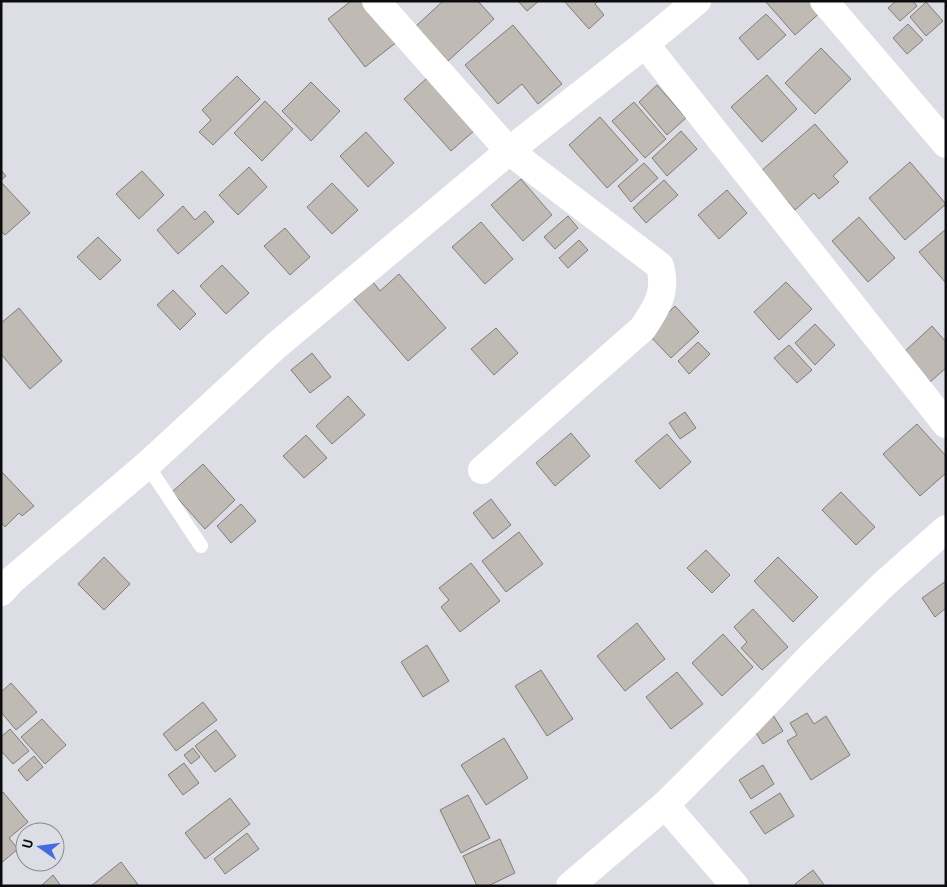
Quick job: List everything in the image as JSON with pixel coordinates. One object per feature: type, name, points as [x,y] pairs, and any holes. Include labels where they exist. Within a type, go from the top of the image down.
[{"type":"street","points":[[376,1],[509,150],[660,266],[664,280],[661,295],[654,312],[643,328],[482,470]]},
{"type":"street","points":[[1,592],[12,580],[147,466],[277,345],[509,150],[697,1]]},
{"type":"street","points":[[824,1],[946,144]]},
{"type":"street","points":[[645,44],[946,424]]},
{"type":"street","points":[[570,886],[665,805],[884,584],[946,528]]},
{"type":"street","points":[[665,805],[735,886]]},
{"type":"lane","points":[[147,466],[201,546]]},
{"type":"building","points":[[351,1],[368,1],[398,41],[365,67],[328,19]]},
{"type":"building","points":[[443,1],[478,1],[494,19],[448,61],[416,26]]},
{"type":"building","points":[[518,1],[539,1],[527,11]]},
{"type":"building","points":[[564,1],[598,1],[595,4],[604,15],[589,29]]},
{"type":"building","points":[[767,1],[813,1],[822,11],[795,35]]},
{"type":"building","points":[[896,1],[913,1],[917,6],[900,21],[888,8]]},
{"type":"building","points":[[926,2],[943,21],[926,36],[910,17]]},
{"type":"building","points":[[766,14],[786,35],[758,60],[739,38]]},
{"type":"building","points":[[908,24],[923,40],[907,54],[893,38]]},
{"type":"building","points":[[513,25],[562,84],[538,104],[522,84],[498,104],[465,65]]},
{"type":"building","points":[[821,48],[851,79],[815,114],[785,83]]},
{"type":"building","points":[[767,75],[797,109],[762,142],[731,107]]},
{"type":"building","points":[[237,76],[260,99],[213,145],[199,132],[211,120],[202,110]]},
{"type":"building","points":[[428,77],[475,130],[451,151],[404,99]]},
{"type":"building","points":[[311,82],[340,111],[311,141],[282,111]]},
{"type":"building","points":[[657,85],[686,118],[667,135],[639,102]]},
{"type":"building","points":[[265,101],[293,129],[262,161],[234,133]]},
{"type":"building","points":[[634,102],[666,139],[645,158],[612,121]]},
{"type":"building","points":[[600,117],[638,160],[607,188],[569,145]]},
{"type":"building","points":[[815,124],[848,162],[833,176],[839,182],[819,199],[814,193],[795,210],[761,171]]},
{"type":"building","points":[[681,131],[697,149],[667,176],[652,158]]},
{"type":"building","points":[[366,132],[394,163],[368,187],[340,156]]},
{"type":"building","points":[[910,162],[946,204],[905,240],[869,198]]},
{"type":"building","points":[[644,163],[658,178],[631,202],[618,186]]},
{"type":"building","points":[[249,167],[267,187],[238,215],[219,195]]},
{"type":"building","points":[[1,170],[6,176],[1,180]]},
{"type":"building","points":[[142,171],[164,195],[139,219],[116,194]]},
{"type":"building","points":[[521,179],[552,215],[523,241],[491,205]]},
{"type":"building","points":[[664,180],[678,195],[646,223],[633,208]]},
{"type":"building","points":[[1,182],[30,213],[5,235],[1,231]]},
{"type":"building","points":[[332,183],[358,210],[332,234],[307,207]]},
{"type":"building","points":[[727,190],[747,213],[719,239],[698,215]]},
{"type":"building","points":[[183,206],[195,220],[205,211],[214,222],[178,254],[157,230]]},
{"type":"building","points":[[568,216],[578,228],[555,249],[544,237]]},
{"type":"building","points":[[859,217],[895,258],[868,282],[832,241]]},
{"type":"building","points":[[481,222],[513,259],[485,284],[452,247]]},
{"type":"building","points":[[285,228],[310,257],[290,275],[264,246]]},
{"type":"building","points":[[946,229],[946,282],[945,282],[919,252]]},
{"type":"building","points":[[98,237],[121,260],[100,280],[77,257]]},
{"type":"building","points":[[579,240],[588,250],[568,268],[559,258]]},
{"type":"building","points":[[222,265],[249,293],[226,314],[200,286]]},
{"type":"building","points":[[399,274],[446,328],[408,361],[354,299],[373,282],[380,291]]},
{"type":"building","points":[[786,282],[812,309],[779,340],[754,312]]},
{"type":"building","points":[[173,290],[196,314],[180,330],[157,305]]},
{"type":"building","points":[[675,306],[699,332],[671,358],[647,333]]},
{"type":"building","points":[[19,308],[62,361],[30,389],[1,354],[1,323]]},
{"type":"building","points":[[815,324],[835,345],[815,365],[795,343]]},
{"type":"building","points":[[932,326],[946,342],[946,368],[930,382],[904,352]]},
{"type":"building","points":[[496,328],[518,353],[494,375],[471,349]]},
{"type":"building","points":[[698,342],[710,354],[689,374],[678,361]]},
{"type":"building","points":[[789,345],[812,370],[797,383],[774,358]]},
{"type":"building","points":[[312,353],[331,377],[310,393],[291,370]]},
{"type":"building","points":[[348,396],[365,415],[332,444],[316,426]]},
{"type":"building","points":[[685,412],[696,428],[680,439],[669,423]]},
{"type":"building","points":[[917,424],[946,456],[946,473],[920,496],[883,454]]},
{"type":"building","points":[[571,433],[590,456],[555,486],[536,463]]},
{"type":"building","points":[[667,434],[691,462],[660,489],[635,461]]},
{"type":"building","points":[[306,435],[327,458],[304,478],[283,456]]},
{"type":"building","points":[[203,464],[235,500],[205,529],[172,492]]},
{"type":"building","points":[[1,471],[34,506],[22,516],[19,513],[5,527],[1,522]]},
{"type":"building","points":[[841,492],[875,527],[856,545],[822,510]]},
{"type":"building","points":[[491,499],[511,525],[493,539],[473,513]]},
{"type":"building","points":[[241,504],[256,521],[231,543],[217,526]]},
{"type":"building","points":[[519,532],[543,564],[506,592],[482,561]]},
{"type":"building","points":[[706,550],[730,575],[712,593],[687,568]]},
{"type":"building","points":[[104,557],[130,584],[104,610],[78,584]]},
{"type":"building","points":[[778,557],[818,597],[793,622],[754,581]]},
{"type":"building","points":[[471,563],[500,601],[460,632],[441,607],[449,600],[439,588]]},
{"type":"building","points":[[946,581],[946,608],[935,617],[922,598]]},
{"type":"building","points":[[753,609],[788,647],[762,670],[741,648],[747,642],[734,627]]},
{"type":"building","points":[[637,623],[665,659],[625,691],[597,656]]},
{"type":"building","points":[[723,634],[753,667],[722,696],[692,663]]},
{"type":"building","points":[[427,645],[449,681],[423,697],[401,662]]},
{"type":"building","points":[[541,670],[573,719],[547,736],[515,686]]},
{"type":"building","points":[[677,672],[703,704],[671,729],[646,697]]},
{"type":"building","points":[[11,683],[37,712],[16,730],[1,712],[1,692]]},
{"type":"building","points":[[203,702],[217,720],[176,751],[163,734]]},
{"type":"building","points":[[807,713],[814,724],[826,716],[850,755],[811,780],[787,741],[797,735],[790,723]]},
{"type":"building","points":[[773,715],[783,731],[763,744],[753,728]]},
{"type":"building","points":[[42,719],[66,745],[45,764],[21,737]]},
{"type":"building","points":[[10,729],[29,751],[13,764],[1,751],[1,737]]},
{"type":"building","points":[[216,730],[236,756],[215,772],[195,746]]},
{"type":"building","points":[[504,738],[528,778],[486,805],[461,765]]},
{"type":"building","points":[[193,748],[200,757],[191,764],[184,755]]},
{"type":"building","points":[[34,756],[43,767],[27,781],[18,770]]},
{"type":"building","points":[[184,763],[199,783],[183,795],[168,775]]},
{"type":"building","points":[[763,765],[774,784],[751,799],[739,780]]},
{"type":"building","points":[[3,792],[28,822],[15,822],[15,833],[9,838],[15,845],[15,851],[1,863],[1,793]]},
{"type":"building","points":[[780,793],[794,816],[765,834],[750,812]]},
{"type":"building","points":[[468,795],[490,838],[461,853],[440,810]]},
{"type":"building","points":[[230,798],[250,824],[205,859],[185,833]]},
{"type":"building","points":[[247,833],[259,849],[225,874],[214,859]]},
{"type":"building","points":[[500,839],[515,873],[488,886],[477,886],[463,856]]},
{"type":"building","points":[[121,862],[139,886],[91,886]]},
{"type":"building","points":[[813,870],[825,886],[797,886],[795,884]]},
{"type":"building","points":[[53,875],[61,886],[41,886]]}]
